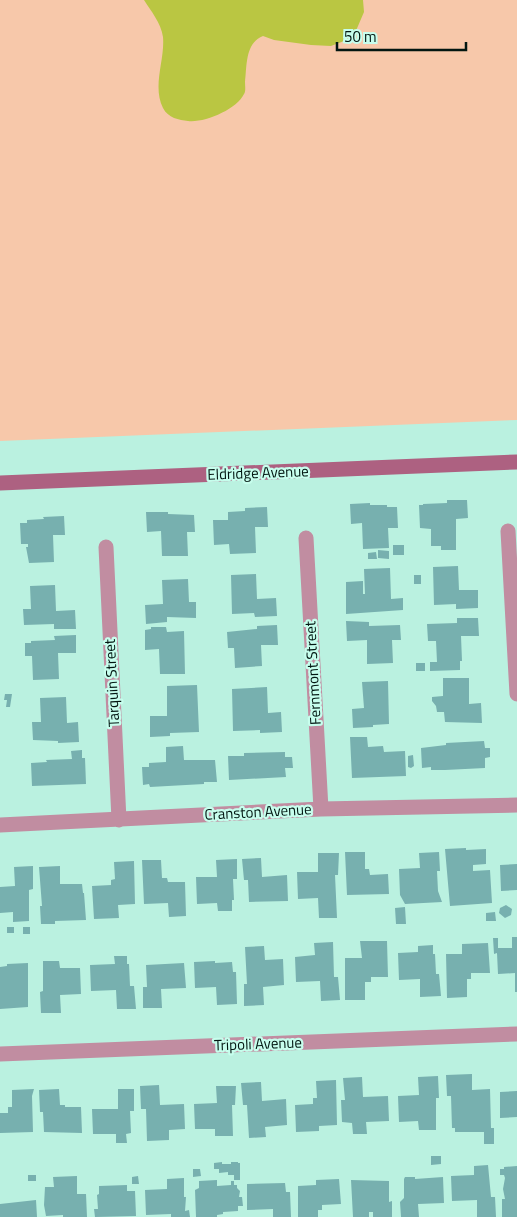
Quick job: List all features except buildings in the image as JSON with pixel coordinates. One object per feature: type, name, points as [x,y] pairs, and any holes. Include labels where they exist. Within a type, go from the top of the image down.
[{"type":"street","name":"Eldridge Avenue","points":[[0,484],[517,462]]},
{"type":"street","points":[[508,531],[517,694]]},
{"type":"street","name":"Fernmont Street","points":[[306,538],[321,808]]},
{"type":"street","name":"Tarquin Street","points":[[106,547],[118,820]]},
{"type":"street","name":"Cranston Avenue","points":[[0,824],[118,820],[321,808],[517,806]]},
{"type":"street","name":"Tripoli Avenue","points":[[0,1054],[517,1034]]},
{"type":"shaded area","points":[[0,0],[517,0],[517,420],[0,441]]},
{"type":"shaded area","points":[[144,0],[363,0],[364,12],[355,33],[344,41],[331,46],[274,40],[263,36],[257,39],[250,49],[248,56],[245,91],[240,100],[220,114],[203,120],[188,121],[177,119],[168,114],[160,100],[159,82],[163,37],[158,22]]}]
